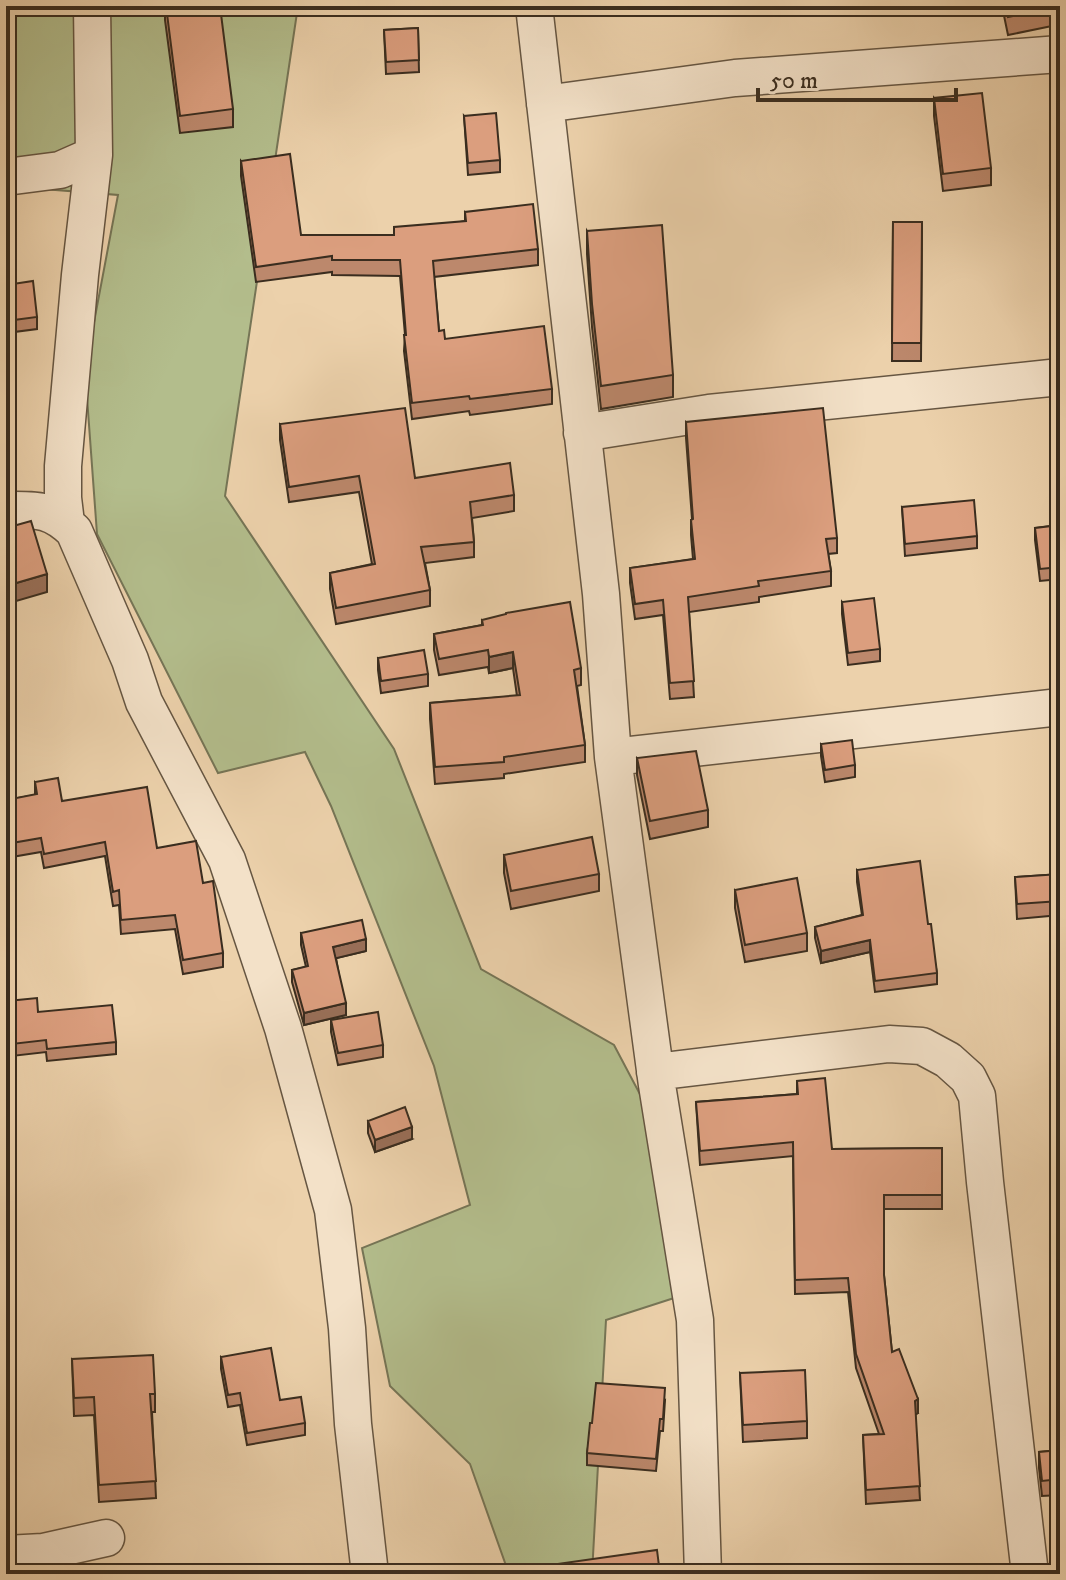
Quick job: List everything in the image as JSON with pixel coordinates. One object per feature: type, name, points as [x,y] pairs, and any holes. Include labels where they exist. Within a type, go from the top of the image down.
[{"type":"street","points":[[66,523],[63,466],[80,275],[82,171],[92,6]]},
{"type":"street","points":[[534,6],[601,594],[613,757],[655,1072],[695,1320],[703,1574]]},
{"type":"street","points":[[545,104],[735,78],[1060,54]]},
{"type":"street","points":[[6,177],[82,171]]},
{"type":"street","points":[[582,433],[709,413],[1060,377]]},
{"type":"street","points":[[6,510],[44,510],[74,531],[130,660],[144,702],[227,860],[283,1028],[333,1210],[370,1574]]},
{"type":"street","points":[[613,757],[1060,707]]},
{"type":"street","points":[[655,1072],[889,1044],[922,1046],[948,1060],[968,1078],[977,1096],[1030,1574]]},
{"type":"street","points":[[6,1554],[43,1552],[106,1538]]},
{"type":"green space","points":[[6,6],[298,6],[225,496],[394,749],[481,969],[614,1045],[681,1172],[705,1288],[606,1320],[592,1574],[509,1574],[470,1464],[390,1386],[362,1248],[470,1205],[434,1066],[331,806],[305,752],[218,773],[97,534],[85,370],[118,195],[6,186]]},
{"type":"building","points":[[166,6],[220,6],[233,109],[180,116]]},
{"type":"building","points":[[1006,6],[1057,6],[1057,7],[1008,17]]},
{"type":"building","points":[[418,28],[419,60],[386,62],[384,30]]},
{"type":"building","points":[[1054,72],[1060,72],[1060,186],[1050,185]]},
{"type":"building","points":[[982,93],[991,168],[943,174],[934,98]]},
{"type":"building","points":[[496,113],[500,160],[468,163],[464,116]]},
{"type":"building","points":[[290,154],[301,235],[394,235],[394,227],[466,221],[465,212],[533,204],[538,249],[433,261],[439,331],[444,330],[445,339],[544,326],[552,389],[412,403],[400,260],[332,260],[332,256],[256,267],[241,161]]},
{"type":"building","points":[[893,222],[922,222],[921,343],[892,343]]},
{"type":"building","points":[[662,225],[673,375],[601,386],[587,231]]},
{"type":"building","points":[[33,281],[37,317],[6,321],[6,285]]},
{"type":"building","points":[[405,408],[415,478],[510,463],[514,495],[470,502],[474,542],[421,547],[430,590],[336,608],[330,573],[375,564],[359,476],[289,487],[280,424]]},
{"type":"building","points":[[823,408],[837,538],[826,539],[831,571],[758,581],[759,586],[688,597],[694,681],[670,683],[663,600],[635,604],[630,568],[695,559],[686,422]]},
{"type":"building","points":[[974,500],[977,536],[905,544],[902,507]]},
{"type":"building","points":[[31,521],[47,574],[6,586],[6,528]]},
{"type":"building","points":[[1060,525],[1060,567],[1040,569],[1035,528]]},
{"type":"building","points":[[874,598],[880,649],[848,653],[842,602]]},
{"type":"building","points":[[570,602],[581,668],[574,670],[585,745],[504,757],[504,762],[435,767],[430,703],[520,695],[513,652],[489,657],[488,650],[439,659],[434,634],[483,625],[482,620],[506,613]]},
{"type":"building","points":[[424,650],[428,674],[381,681],[378,658]]},
{"type":"building","points":[[852,740],[855,765],[825,770],[821,744]]},
{"type":"building","points":[[696,751],[708,810],[650,821],[637,758]]},
{"type":"building","points":[[58,778],[62,801],[147,787],[157,848],[196,841],[203,883],[213,881],[223,953],[183,960],[175,915],[121,920],[119,890],[113,892],[105,842],[44,854],[41,838],[6,844],[6,800],[37,794],[35,782]]},
{"type":"building","points":[[592,837],[599,874],[511,891],[504,855]]},
{"type":"building","points":[[920,861],[937,973],[875,981],[870,940],[821,951],[815,927],[863,915],[857,870]]},
{"type":"building","points":[[1060,874],[1060,901],[1017,904],[1015,877]]},
{"type":"building","points":[[797,878],[807,933],[745,945],[735,890]]},
{"type":"building","points":[[362,920],[366,939],[333,947],[346,1003],[304,1013],[292,970],[308,966],[301,933]]},
{"type":"building","points":[[37,998],[38,1012],[112,1005],[116,1042],[47,1049],[46,1040],[12,1044],[8,1001]]},
{"type":"building","points":[[378,1012],[383,1045],[338,1053],[331,1020]]},
{"type":"building","points":[[825,1078],[832,1149],[942,1148],[942,1195],[884,1195],[884,1275],[892,1352],[899,1349],[918,1399],[915,1401],[920,1486],[866,1490],[863,1435],[884,1434],[856,1354],[848,1278],[795,1280],[793,1142],[700,1151],[696,1102],[798,1094],[797,1081]]},
{"type":"building","points":[[405,1107],[412,1127],[375,1140],[368,1121]]},
{"type":"building","points":[[1060,1345],[1060,1371],[1053,1372],[1052,1346]]},
{"type":"building","points":[[271,1348],[280,1400],[301,1397],[305,1423],[247,1433],[240,1393],[228,1395],[221,1357]]},
{"type":"building","points":[[153,1355],[155,1394],[150,1394],[156,1481],[99,1485],[94,1397],[74,1398],[72,1359]]},
{"type":"building","points":[[805,1370],[807,1421],[743,1425],[740,1373]]},
{"type":"building","points":[[596,1383],[665,1388],[656,1459],[587,1453]]},
{"type":"building","points":[[1060,1450],[1060,1479],[1042,1481],[1039,1452]]},
{"type":"building","points":[[657,1550],[660,1574],[551,1574],[550,1565]]}]
